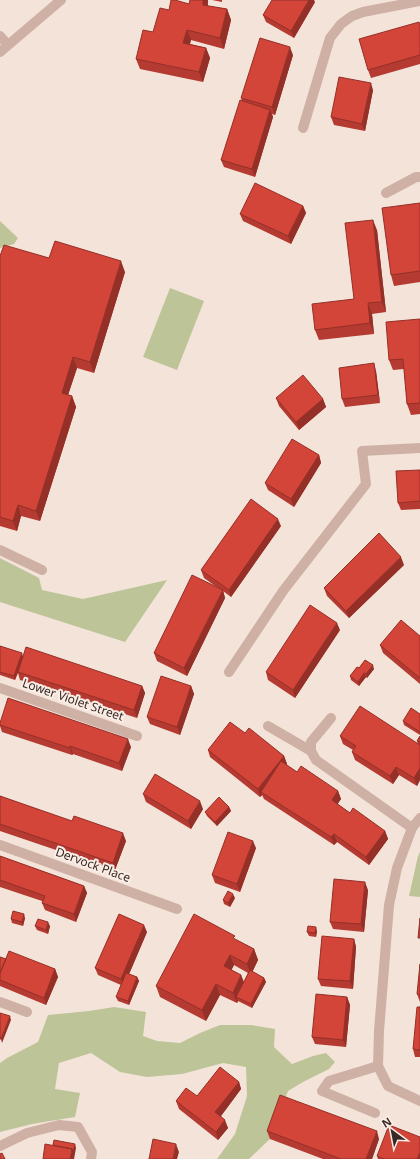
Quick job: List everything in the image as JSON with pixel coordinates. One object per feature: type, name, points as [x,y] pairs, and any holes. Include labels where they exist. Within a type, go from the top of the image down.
[{"type":"street","points":[[0,52],[61,0]]},
{"type":"street","points":[[303,128],[330,38],[341,24],[352,16],[363,12],[420,1]]},
{"type":"street","points":[[0,36],[8,45]]},
{"type":"street","points":[[386,193],[416,177],[420,177]]},
{"type":"street","points":[[229,672],[283,591],[366,484],[362,451],[420,448]]},
{"type":"street","points":[[0,550],[42,570]]},
{"type":"street","name":"Lower Violet Street","points":[[0,688],[137,736]]},
{"type":"street","points":[[331,718],[311,742],[311,751],[316,760],[412,828]]},
{"type":"street","points":[[268,726],[311,751]]},
{"type":"street","points":[[420,818],[412,828],[397,868],[389,905],[379,1031],[378,1066],[388,1086],[420,1101]]},
{"type":"street","name":"Dervock Place","points":[[0,845],[177,909]]},
{"type":"street","points":[[0,1002],[27,1012]]},
{"type":"street","points":[[375,1113],[322,1091],[329,1081],[378,1066]]},
{"type":"street","points":[[0,1146],[27,1133],[59,1125],[78,1128],[92,1152],[91,1159]]},
{"type":"green space","points":[[0,221],[18,238],[14,244],[0,248]]},
{"type":"green space","points":[[170,288],[204,301],[177,370],[143,357]]},
{"type":"green space","points":[[0,558],[39,578],[42,590],[83,599],[167,580],[125,642],[0,602]]},
{"type":"green space","points":[[420,852],[420,897],[409,896],[418,856]]},
{"type":"green space","points":[[114,1007],[146,1012],[143,1036],[157,1041],[180,1043],[220,1025],[251,1025],[275,1029],[274,1047],[292,1064],[326,1053],[335,1062],[329,1069],[288,1091],[270,1139],[249,1159],[217,1159],[235,1134],[247,1096],[246,1067],[223,1063],[182,1074],[147,1077],[120,1072],[91,1053],[59,1063],[55,1089],[80,1093],[75,1117],[32,1124],[0,1132],[0,1063],[38,1042],[48,1015]]},
{"type":"building","points":[[171,0],[189,4],[190,0],[203,0],[203,5],[227,9],[220,38],[187,30],[183,43],[206,48],[199,72],[136,59],[143,30],[153,32],[160,8],[169,10]]},
{"type":"building","points":[[272,0],[309,0],[291,31],[263,15]]},
{"type":"building","points":[[419,22],[420,55],[368,70],[359,39]]},
{"type":"building","points":[[260,38],[290,47],[272,107],[241,98]]},
{"type":"building","points":[[339,77],[371,83],[362,124],[331,117]]},
{"type":"building","points":[[240,100],[270,110],[252,169],[221,160]]},
{"type":"building","points":[[255,183],[303,206],[288,236],[240,214]]},
{"type":"building","points":[[420,203],[420,271],[391,275],[382,208]]},
{"type":"building","points":[[373,220],[382,302],[368,303],[370,323],[315,330],[312,304],[354,299],[345,223]]},
{"type":"building","points":[[55,241],[121,261],[90,362],[73,357],[62,393],[72,396],[36,511],[18,505],[13,521],[0,517],[0,256],[4,245],[49,258]]},
{"type":"building","points":[[420,319],[420,403],[407,404],[403,359],[389,360],[386,322]]},
{"type":"building","points":[[374,363],[378,395],[342,399],[339,368]]},
{"type":"building","points":[[303,375],[323,399],[296,422],[276,398]]},
{"type":"building","points":[[292,439],[319,455],[291,499],[265,483]]},
{"type":"building","points":[[420,470],[420,501],[398,503],[396,471]]},
{"type":"building","points":[[251,499],[278,519],[229,590],[201,570]]},
{"type":"building","points":[[379,533],[401,557],[346,611],[324,588]]},
{"type":"building","points":[[192,575],[223,590],[184,668],[154,653]]},
{"type":"building","points":[[310,605],[337,623],[293,690],[266,672]]},
{"type":"building","points":[[401,620],[420,636],[420,678],[380,645]]},
{"type":"building","points":[[0,646],[22,653],[14,676],[0,672]]},
{"type":"building","points":[[26,647],[142,686],[134,710],[18,672]]},
{"type":"building","points":[[365,660],[373,665],[366,674],[364,673],[358,682],[350,676]]},
{"type":"building","points":[[161,676],[191,686],[177,727],[147,717]]},
{"type":"building","points":[[8,698],[128,739],[119,763],[70,746],[70,748],[0,725]]},
{"type":"building","points":[[360,706],[420,745],[420,768],[414,778],[396,767],[390,776],[352,752],[356,746],[340,736]]},
{"type":"building","points":[[411,708],[420,714],[420,732],[403,721]]},
{"type":"building","points":[[230,722],[245,733],[249,728],[284,756],[258,789],[208,750]]},
{"type":"building","points":[[281,761],[297,772],[301,766],[338,791],[332,800],[350,813],[353,808],[385,831],[366,857],[334,834],[331,837],[261,792]]},
{"type":"building","points":[[155,774],[200,801],[188,821],[143,794]]},
{"type":"building","points":[[0,796],[72,821],[74,816],[123,833],[113,863],[0,824]]},
{"type":"building","points":[[219,797],[229,807],[215,822],[205,812]]},
{"type":"building","points":[[228,832],[253,841],[237,884],[212,875]]},
{"type":"building","points":[[0,856],[84,886],[74,914],[42,903],[45,896],[0,880]]},
{"type":"building","points":[[334,879],[365,882],[361,924],[330,922]]},
{"type":"building","points":[[228,891],[233,894],[228,903],[223,900]]},
{"type":"building","points":[[13,911],[24,914],[22,922],[11,919]]},
{"type":"building","points":[[119,914],[144,925],[121,979],[95,968]]},
{"type":"building","points":[[194,914],[235,936],[233,938],[254,949],[247,964],[230,955],[224,966],[241,975],[233,993],[216,984],[202,1010],[156,986]]},
{"type":"building","points":[[420,918],[420,938],[418,938]]},
{"type":"building","points":[[38,919],[48,922],[46,930],[35,926]]},
{"type":"building","points":[[308,926],[316,927],[315,933],[307,932]]},
{"type":"building","points":[[322,936],[354,939],[350,981],[318,979]]},
{"type":"building","points":[[9,951],[55,969],[44,998],[0,980],[0,973]]},
{"type":"building","points":[[0,957],[6,959],[0,973]]},
{"type":"building","points":[[420,964],[420,995],[417,994]]},
{"type":"building","points":[[250,970],[264,978],[251,1004],[236,997]]},
{"type":"building","points":[[126,973],[137,977],[128,1001],[116,997]]},
{"type":"building","points":[[316,994],[347,997],[343,1040],[312,1037]]},
{"type":"building","points":[[417,1007],[420,1007],[420,1050],[413,1049]]},
{"type":"building","points":[[0,1013],[10,1016],[1,1039],[0,1039]]},
{"type":"building","points":[[220,1067],[239,1082],[215,1112],[225,1120],[216,1132],[176,1101],[186,1088],[197,1096]]},
{"type":"building","points":[[280,1095],[377,1131],[366,1159],[341,1159],[267,1131]]},
{"type":"building","points":[[389,1125],[420,1137],[420,1152],[417,1159],[384,1159],[377,1156]]},
{"type":"building","points":[[153,1139],[176,1144],[173,1159],[149,1159]]},
{"type":"building","points":[[54,1140],[75,1144],[73,1152],[72,1149],[53,1145]]},
{"type":"building","points":[[45,1144],[72,1149],[70,1159],[43,1159]]},
{"type":"building","points":[[2,1153],[5,1159],[0,1159],[0,1154]]}]
